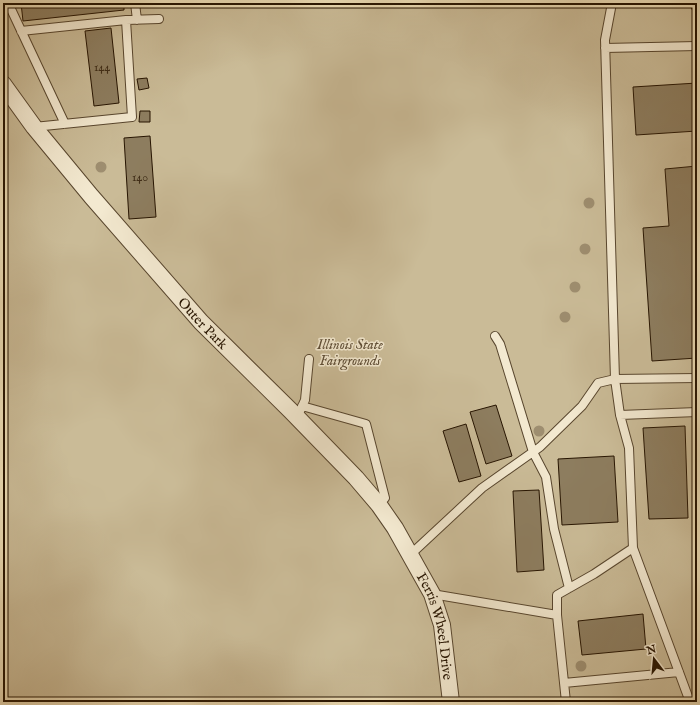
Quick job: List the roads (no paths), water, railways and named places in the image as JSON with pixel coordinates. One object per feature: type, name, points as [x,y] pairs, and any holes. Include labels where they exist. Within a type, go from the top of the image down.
[{"type":"street","name":"Outer Park","points":[[3,84],[34,127],[91,196],[201,322],[300,412],[379,504],[396,528],[410,555]]},
{"type":"street","name":"Ferris Wheel Drive","points":[[410,555],[432,594],[442,626],[452,702]]},
{"type":"lane","points":[[135,3],[137,20]]},
{"type":"lane","points":[[612,3],[605,40],[605,48],[615,379],[620,415],[629,448],[633,548],[690,702]]},
{"type":"lane","points":[[3,8],[10,7],[65,124]]},
{"type":"lane","points":[[21,31],[126,20],[159,19]]},
{"type":"lane","points":[[34,127],[132,117],[126,20]]},
{"type":"lane","points":[[605,48],[697,46]]},
{"type":"lane","points":[[495,336],[500,344],[533,452],[546,477],[554,529],[569,588]]},
{"type":"lane","points":[[309,359],[305,400],[300,412],[366,424],[384,498],[379,504]]},
{"type":"lane","points":[[410,555],[482,488],[540,447],[582,406],[598,383],[615,379],[697,378]]},
{"type":"lane","points":[[620,415],[697,412]]},
{"type":"lane","points":[[566,702],[557,615],[557,595],[594,574],[633,548]]},
{"type":"lane","points":[[432,594],[557,615]]},
{"type":"lane","points":[[564,683],[679,672]]},
{"type":"park label","name":"Illinois State Fairgrounds","points":[[350,352]]}]
